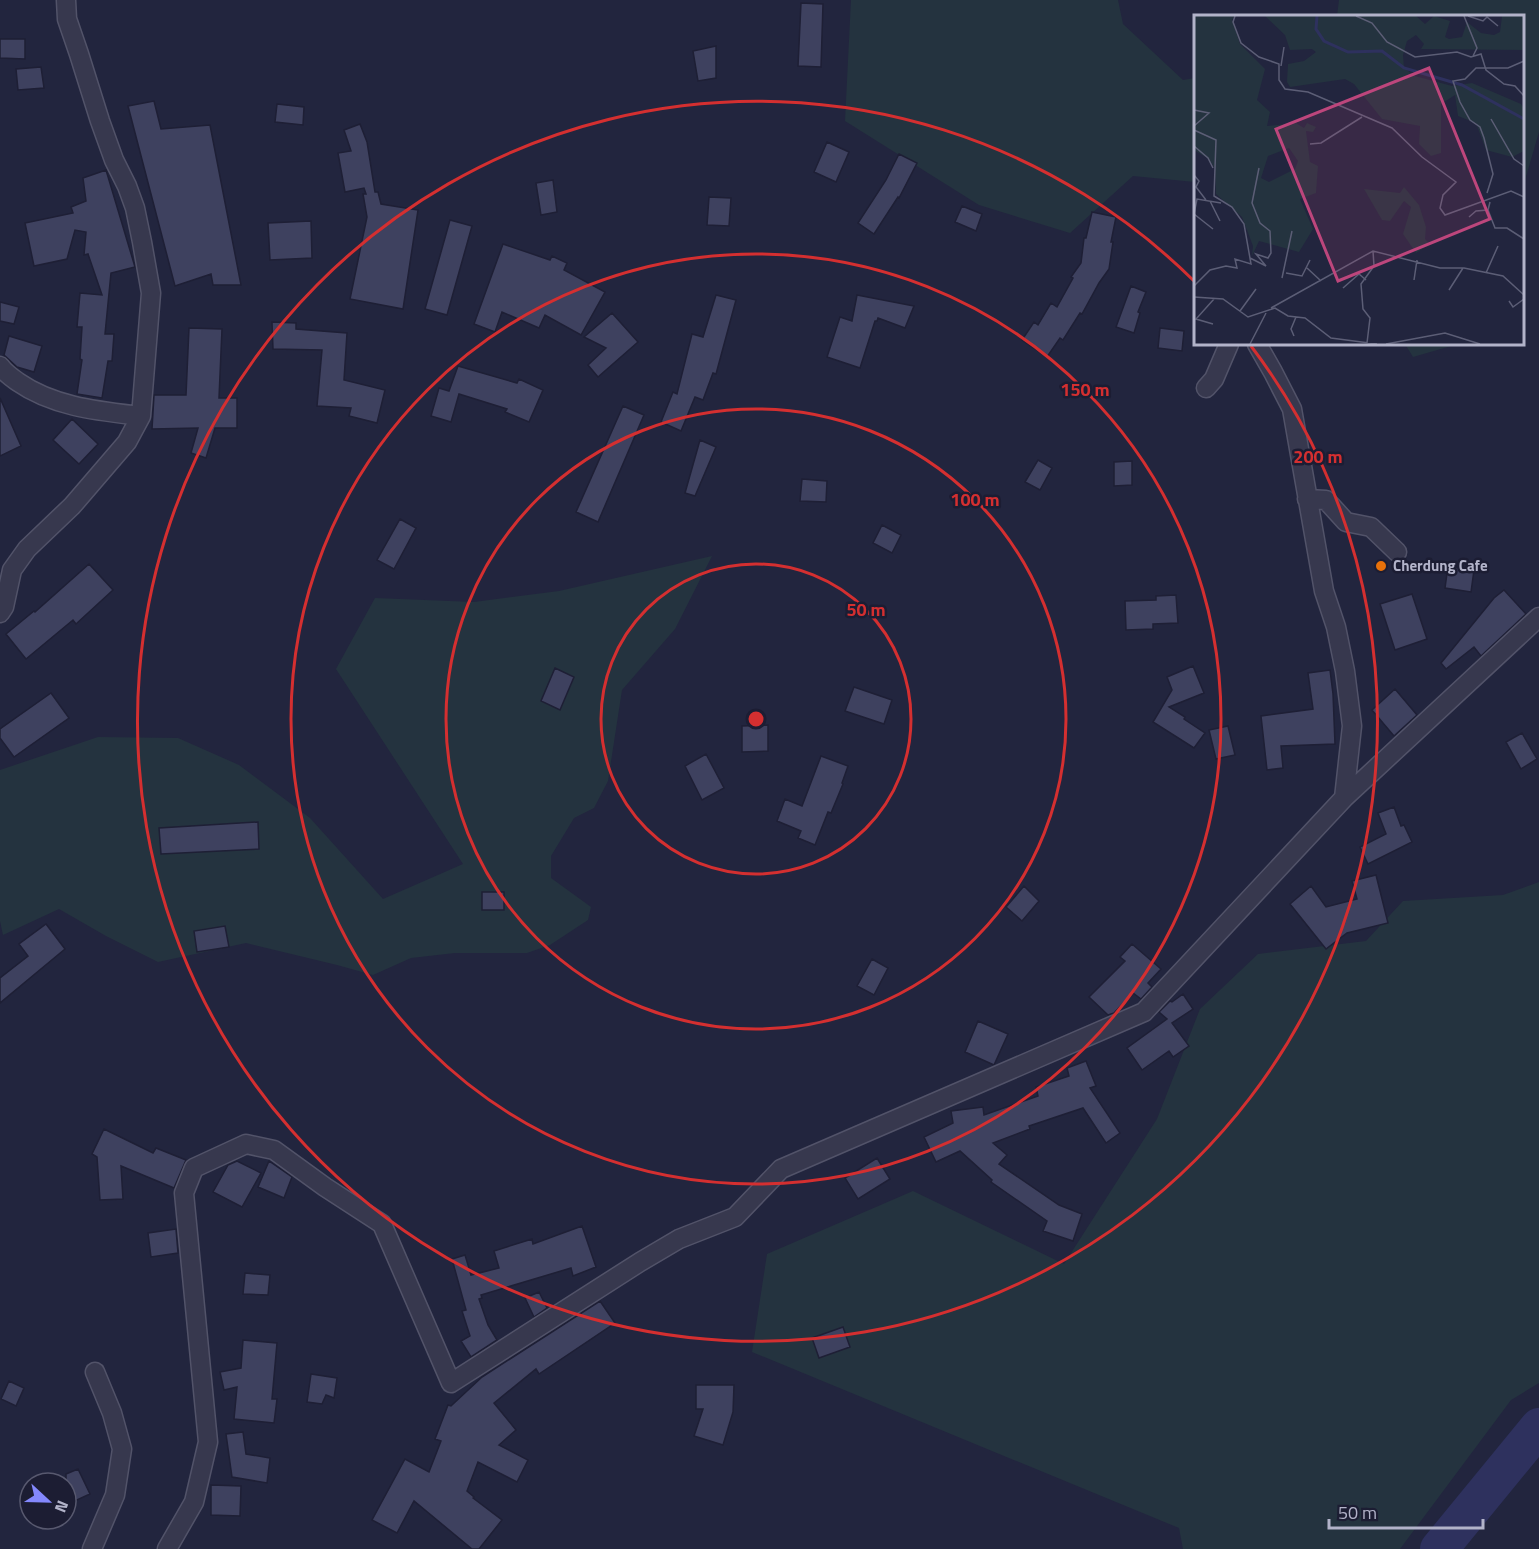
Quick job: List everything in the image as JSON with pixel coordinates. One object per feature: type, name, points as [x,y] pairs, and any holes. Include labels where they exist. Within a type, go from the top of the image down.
[{"type":"street","points":[[0,613],[4,607],[6,564],[27,549],[72,506],[127,442],[141,416],[151,293],[142,242],[135,208],[100,122],[67,19],[66,0]]},
{"type":"street","points":[[1206,388],[1214,379],[1229,345]]},
{"type":"street","points":[[1258,345],[1292,409],[1324,591],[1336,627],[1350,702],[1352,726],[1344,798]]},
{"type":"street","points":[[0,366],[4,372],[28,389],[63,403],[96,411],[141,416]]},
{"type":"street","points":[[1307,499],[1326,500],[1346,522],[1371,527],[1397,552]]},
{"type":"street","points":[[167,1549],[194,1502],[208,1442],[184,1193],[194,1168],[246,1144],[274,1150],[381,1224],[451,1383],[679,1239],[735,1216],[781,1169],[1144,1012],[1344,798],[1539,617]]},
{"type":"street","points":[[92,1549],[115,1494],[122,1449],[112,1413],[95,1372]]},
{"type":"shaded area","points":[[851,0],[1118,0],[1123,24],[1183,80],[1194,78],[1194,182],[1133,176],[1070,233],[979,205],[845,121]]},
{"type":"shaded area","points":[[1339,0],[1539,0],[1539,132],[1524,184],[1524,15],[1337,15]]},
{"type":"shaded area","points":[[1406,345],[1455,345],[1413,357]]},
{"type":"shaded area","points":[[712,556],[675,629],[622,690],[608,781],[594,808],[574,818],[551,856],[551,878],[591,907],[588,920],[550,945],[527,953],[455,953],[411,958],[373,975],[246,943],[158,962],[59,909],[3,935],[0,921],[0,770],[98,737],[178,738],[239,765],[310,818],[383,899],[463,864],[336,669],[375,598],[474,602],[559,591]]},
{"type":"shaded area","points":[[1539,882],[1539,1383],[1511,1400],[1400,1549],[1183,1549],[1179,1528],[752,1352],[767,1254],[913,1191],[1064,1264],[1157,1119],[1200,1009],[1258,954],[1366,941],[1403,901],[1503,895]]},
{"type":"building","points":[[801,3],[823,4],[821,67],[798,66]]},
{"type":"building","points":[[0,39],[25,39],[25,59],[0,58]]},
{"type":"building","points":[[716,46],[716,78],[698,81],[693,51]]},
{"type":"building","points":[[41,67],[44,88],[18,90],[16,69]]},
{"type":"building","points":[[154,101],[161,129],[210,125],[241,285],[213,285],[211,274],[175,286],[128,106]]},
{"type":"building","points":[[277,104],[304,107],[303,125],[275,122]]},
{"type":"building","points":[[360,124],[367,142],[375,192],[378,192],[381,204],[418,210],[403,309],[350,299],[367,217],[363,194],[366,194],[364,188],[345,192],[338,153],[351,151],[344,130]]},
{"type":"building","points":[[827,142],[849,152],[836,182],[814,172]]},
{"type":"building","points":[[899,154],[917,163],[899,198],[874,234],[858,223],[886,180]]},
{"type":"building","points":[[106,170],[135,267],[111,273],[105,334],[114,334],[112,361],[108,361],[102,398],[77,394],[82,360],[80,359],[82,327],[77,327],[80,293],[102,295],[88,254],[84,255],[86,232],[75,230],[67,259],[34,266],[25,223],[73,213],[71,207],[86,201],[83,178]]},
{"type":"building","points":[[553,180],[557,212],[541,215],[536,183]]},
{"type":"building","points":[[709,197],[731,198],[729,226],[707,225]]},
{"type":"building","points":[[962,206],[982,214],[976,231],[955,222]]},
{"type":"building","points":[[1092,212],[1116,217],[1109,269],[1082,314],[1080,313],[1063,340],[1060,338],[1047,357],[1022,340],[1034,322],[1038,325],[1051,303],[1057,307],[1073,278],[1071,277],[1081,263],[1084,238],[1086,238]]},
{"type":"building","points":[[450,220],[472,226],[447,315],[425,309]]},
{"type":"building","points":[[311,221],[312,258],[270,260],[268,223]]},
{"type":"building","points":[[503,244],[550,260],[552,256],[567,263],[564,270],[605,292],[581,335],[545,315],[539,328],[502,312],[495,332],[474,324]]},
{"type":"building","points":[[1131,286],[1146,292],[1138,312],[1140,313],[1134,333],[1116,327]]},
{"type":"building","points":[[716,295],[736,300],[716,374],[713,373],[703,400],[695,397],[681,431],[661,422],[673,392],[677,394],[692,334],[703,337]]},
{"type":"building","points":[[857,295],[914,306],[905,328],[878,318],[875,321],[860,368],[827,357],[840,317],[852,321]]},
{"type":"building","points":[[0,302],[19,307],[14,324],[0,321]]},
{"type":"building","points":[[612,313],[638,342],[598,377],[588,365],[606,348],[584,337]]},
{"type":"building","points":[[272,322],[296,323],[296,329],[347,333],[344,380],[385,390],[377,423],[349,416],[351,408],[317,406],[322,350],[273,349]]},
{"type":"building","points":[[189,328],[222,329],[219,398],[237,398],[237,428],[215,428],[206,458],[191,453],[198,428],[152,429],[154,395],[186,395]]},
{"type":"building","points":[[1160,328],[1184,331],[1182,351],[1158,348]]},
{"type":"building","points":[[9,336],[42,346],[34,372],[17,367],[4,355]]},
{"type":"building","points":[[458,366],[517,383],[519,379],[543,390],[529,422],[505,412],[507,409],[459,394],[451,422],[431,416],[439,388],[449,391]]},
{"type":"building","points":[[0,398],[21,446],[0,456]]},
{"type":"building","points":[[623,406],[644,415],[598,522],[576,512]]},
{"type":"building","points":[[72,419],[98,444],[79,464],[53,440]]},
{"type":"building","points":[[700,440],[716,447],[695,496],[685,493]]},
{"type":"building","points":[[1038,460],[1052,468],[1040,490],[1025,482]]},
{"type":"building","points":[[1132,461],[1132,485],[1114,486],[1114,462]]},
{"type":"building","points":[[802,479],[827,481],[826,502],[800,501]]},
{"type":"building","points":[[400,519],[416,528],[394,569],[377,560]]},
{"type":"building","points":[[882,525],[901,535],[892,553],[873,543]]},
{"type":"building","points":[[89,564],[113,590],[76,624],[73,620],[26,659],[6,634],[35,612]]},
{"type":"building","points":[[1448,566],[1474,570],[1471,592],[1445,588]]},
{"type":"building","points":[[1504,590],[1526,614],[1481,656],[1474,647],[1446,669],[1441,663],[1494,598]]},
{"type":"building","points":[[1412,594],[1427,639],[1395,650],[1380,604]]},
{"type":"building","points":[[1176,595],[1178,623],[1153,624],[1153,629],[1126,630],[1125,601],[1156,600],[1156,596]]},
{"type":"building","points":[[1193,666],[1204,693],[1169,707],[1205,733],[1194,748],[1153,722],[1172,690],[1167,677]]},
{"type":"building","points":[[555,668],[574,677],[560,710],[541,701]]},
{"type":"building","points":[[1330,670],[1335,744],[1281,746],[1283,768],[1267,770],[1261,716],[1313,709],[1308,673]]},
{"type":"building","points":[[854,687],[892,700],[884,724],[845,711]]},
{"type":"building","points":[[1395,689],[1417,715],[1394,736],[1372,710]]},
{"type":"building","points":[[51,693],[69,718],[14,757],[0,738],[0,729]]},
{"type":"building","points":[[768,725],[768,751],[742,752],[742,726]]},
{"type":"building","points":[[1228,726],[1235,755],[1216,759],[1209,730]]},
{"type":"building","points":[[1522,733],[1537,759],[1521,769],[1506,742]]},
{"type":"building","points":[[706,754],[724,788],[702,800],[685,766]]},
{"type":"building","points":[[821,756],[848,766],[831,813],[828,812],[815,845],[798,838],[801,831],[777,821],[785,799],[802,806]]},
{"type":"building","points":[[1394,807],[1401,826],[1404,825],[1412,842],[1368,864],[1360,847],[1386,834],[1378,813]]},
{"type":"building","points":[[258,822],[259,849],[161,854],[159,828]]},
{"type":"building","points":[[1376,875],[1388,923],[1347,933],[1326,949],[1290,904],[1311,886],[1326,907],[1357,899],[1352,881]]},
{"type":"building","points":[[1024,886],[1039,901],[1022,921],[1006,907]]},
{"type":"building","points":[[482,892],[504,892],[504,910],[482,910]]},
{"type":"building","points":[[46,924],[65,949],[0,1003],[0,978],[28,956],[19,944]]},
{"type":"building","points":[[225,926],[229,947],[197,952],[194,931]]},
{"type":"building","points":[[1132,944],[1161,969],[1148,983],[1152,987],[1141,999],[1133,993],[1114,1013],[1108,1015],[1089,997],[1125,961],[1120,957]]},
{"type":"building","points":[[872,959],[888,968],[874,995],[857,986]]},
{"type":"building","points":[[1183,994],[1193,1009],[1172,1023],[1189,1046],[1173,1057],[1169,1051],[1142,1070],[1127,1048],[1167,1019],[1159,1012],[1170,1001],[1172,1002]]},
{"type":"building","points":[[978,1021],[1008,1034],[994,1065],[965,1052]]},
{"type":"building","points":[[1086,1061],[1096,1086],[1090,1088],[1120,1133],[1106,1143],[1083,1108],[1029,1126],[1030,1129],[993,1143],[1007,1155],[999,1164],[1059,1205],[1082,1214],[1073,1241],[1043,1231],[1047,1221],[991,1182],[992,1180],[960,1151],[936,1162],[924,1137],[953,1123],[951,1111],[983,1107],[984,1115],[1038,1096],[1036,1087],[1069,1076],[1067,1068]]},
{"type":"building","points":[[104,1129],[153,1153],[156,1148],[186,1160],[174,1188],[121,1166],[123,1199],[100,1200],[97,1157],[92,1154]]},
{"type":"building","points":[[877,1158],[890,1179],[858,1199],[845,1178]]},
{"type":"building","points":[[237,1161],[261,1173],[242,1207],[213,1192],[228,1165]]},
{"type":"building","points":[[269,1161],[292,1177],[284,1198],[258,1187]]},
{"type":"building","points":[[582,1226],[596,1267],[573,1276],[571,1268],[481,1295],[482,1298],[479,1299],[488,1325],[497,1340],[471,1357],[461,1341],[470,1336],[462,1311],[466,1310],[452,1259],[465,1255],[471,1275],[499,1268],[494,1251],[532,1239],[533,1244]]},
{"type":"building","points":[[176,1229],[178,1253],[151,1257],[148,1233]]},
{"type":"building","points":[[245,1273],[270,1275],[268,1295],[243,1294]]},
{"type":"building","points":[[539,1292],[547,1308],[534,1317],[525,1298]]},
{"type":"building","points":[[600,1301],[615,1323],[539,1374],[536,1369],[494,1403],[516,1430],[499,1445],[528,1460],[517,1482],[478,1462],[467,1491],[502,1520],[479,1549],[472,1549],[414,1501],[397,1533],[372,1520],[405,1459],[429,1472],[441,1441],[435,1439],[448,1405],[451,1406],[482,1377]]},
{"type":"building","points":[[843,1327],[850,1347],[819,1358],[812,1338]]},
{"type":"building","points":[[243,1340],[277,1343],[272,1399],[277,1399],[274,1423],[234,1419],[237,1387],[224,1390],[220,1372],[241,1368]]},
{"type":"building","points":[[311,1374],[337,1378],[334,1398],[326,1395],[322,1404],[307,1402]]},
{"type":"building","points":[[9,1381],[24,1388],[16,1406],[1,1399]]},
{"type":"building","points":[[696,1385],[734,1385],[733,1412],[723,1445],[694,1436],[703,1409],[696,1409]]},
{"type":"building","points":[[243,1432],[246,1454],[270,1458],[267,1483],[232,1477],[226,1434]]},
{"type":"building","points":[[78,1469],[90,1494],[78,1500],[78,1471],[73,1471]]},
{"type":"building","points":[[211,1485],[241,1486],[240,1516],[211,1515]]},
{"type":"waterway","points":[[1439,1549],[1539,1427]]},
{"type":"place","name":"Cherdung Cafe","points":[[1381,566]]}]
